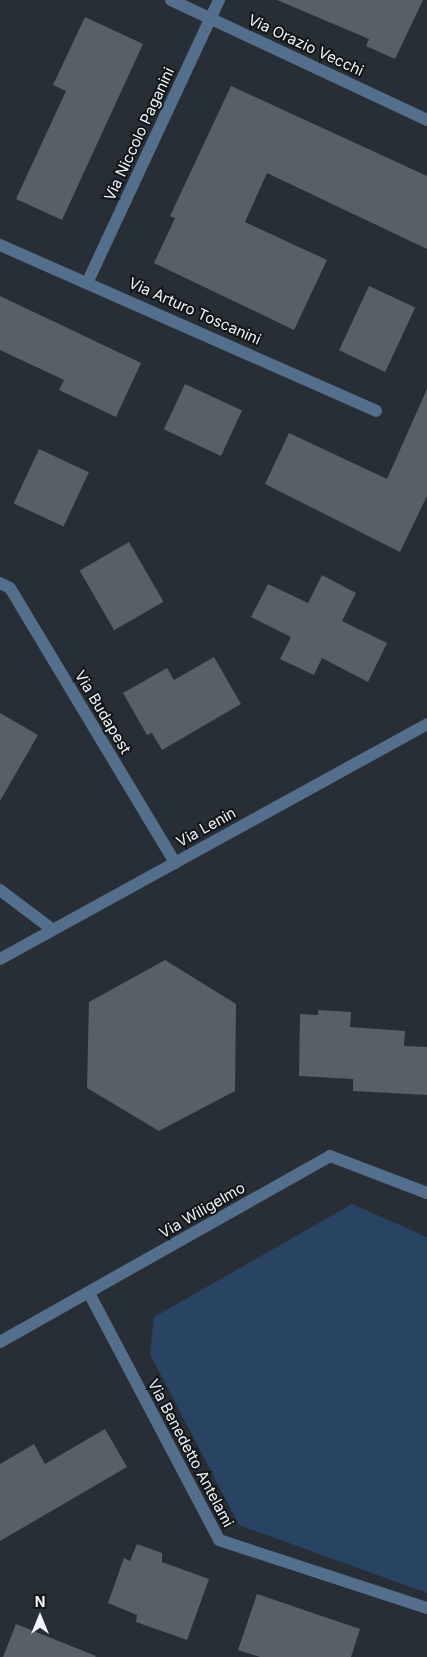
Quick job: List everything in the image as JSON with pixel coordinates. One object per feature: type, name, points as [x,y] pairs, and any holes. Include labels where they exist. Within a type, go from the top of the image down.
[{"type":"street","name":"Via Orazio Vecchi","points":[[171,0],[427,120]]},
{"type":"street","name":"Via Niccolo Paganini","points":[[88,281],[219,0]]},
{"type":"street","name":"Via Arturo Toscanini","points":[[0,244],[88,281],[376,411]]},
{"type":"street","name":"Via Budapest","points":[[0,584],[10,588],[175,863]]},
{"type":"street","name":"Via Lenin","points":[[0,959],[427,724]]},
{"type":"street","points":[[0,890],[53,930]]},
{"type":"street","name":"Via Wiligelmo","points":[[0,1342],[330,1156],[427,1193]]},
{"type":"street","name":"Via Benedetto Antelami","points":[[89,1293],[219,1540],[427,1608]]},
{"type":"shaded area","points":[[352,1204],[427,1237],[427,1593],[239,1525],[150,1354],[154,1317]]},
{"type":"building","points":[[277,0],[423,0],[395,59],[366,46],[369,39]]},
{"type":"building","points":[[85,17],[143,44],[62,220],[16,199],[66,91],[53,85]]},
{"type":"building","points":[[231,86],[427,176],[427,249],[267,173],[245,222],[327,260],[294,330],[154,263],[175,218],[170,216]]},
{"type":"building","points":[[369,286],[415,308],[385,372],[339,350]]},
{"type":"building","points":[[0,296],[141,363],[116,417],[59,390],[64,380],[0,350]]},
{"type":"building","points":[[185,384],[242,411],[221,456],[164,429]]},
{"type":"building","points":[[427,389],[427,496],[400,552],[265,484],[289,433],[387,479]]},
{"type":"building","points":[[39,449],[89,472],[63,527],[14,503]]},
{"type":"building","points":[[129,542],[164,602],[114,630],[80,570]]},
{"type":"building","points":[[322,575],[356,593],[342,621],[387,643],[368,682],[322,658],[314,675],[280,659],[291,637],[251,617],[268,584],[308,603]]},
{"type":"building","points":[[214,657],[241,704],[162,750],[152,733],[147,735],[123,693],[167,668],[174,680]]},
{"type":"building","points":[[0,713],[38,735],[0,801]]},
{"type":"building","points":[[165,960],[236,1004],[235,1091],[159,1131],[87,1088],[89,1002]]},
{"type":"building","points":[[318,1010],[351,1012],[350,1027],[405,1031],[404,1046],[427,1047],[427,1095],[353,1091],[353,1079],[299,1076],[300,1014],[318,1015]]},
{"type":"building","points":[[105,1429],[127,1467],[0,1541],[0,1464],[34,1444],[45,1464]]},
{"type":"building","points":[[137,1544],[162,1553],[162,1562],[209,1579],[187,1640],[136,1622],[137,1615],[108,1603],[124,1558],[130,1561]]},
{"type":"building","points":[[257,1594],[360,1629],[351,1657],[260,1657],[238,1650]]},
{"type":"building","points":[[16,1624],[96,1656],[3,1657]]}]
